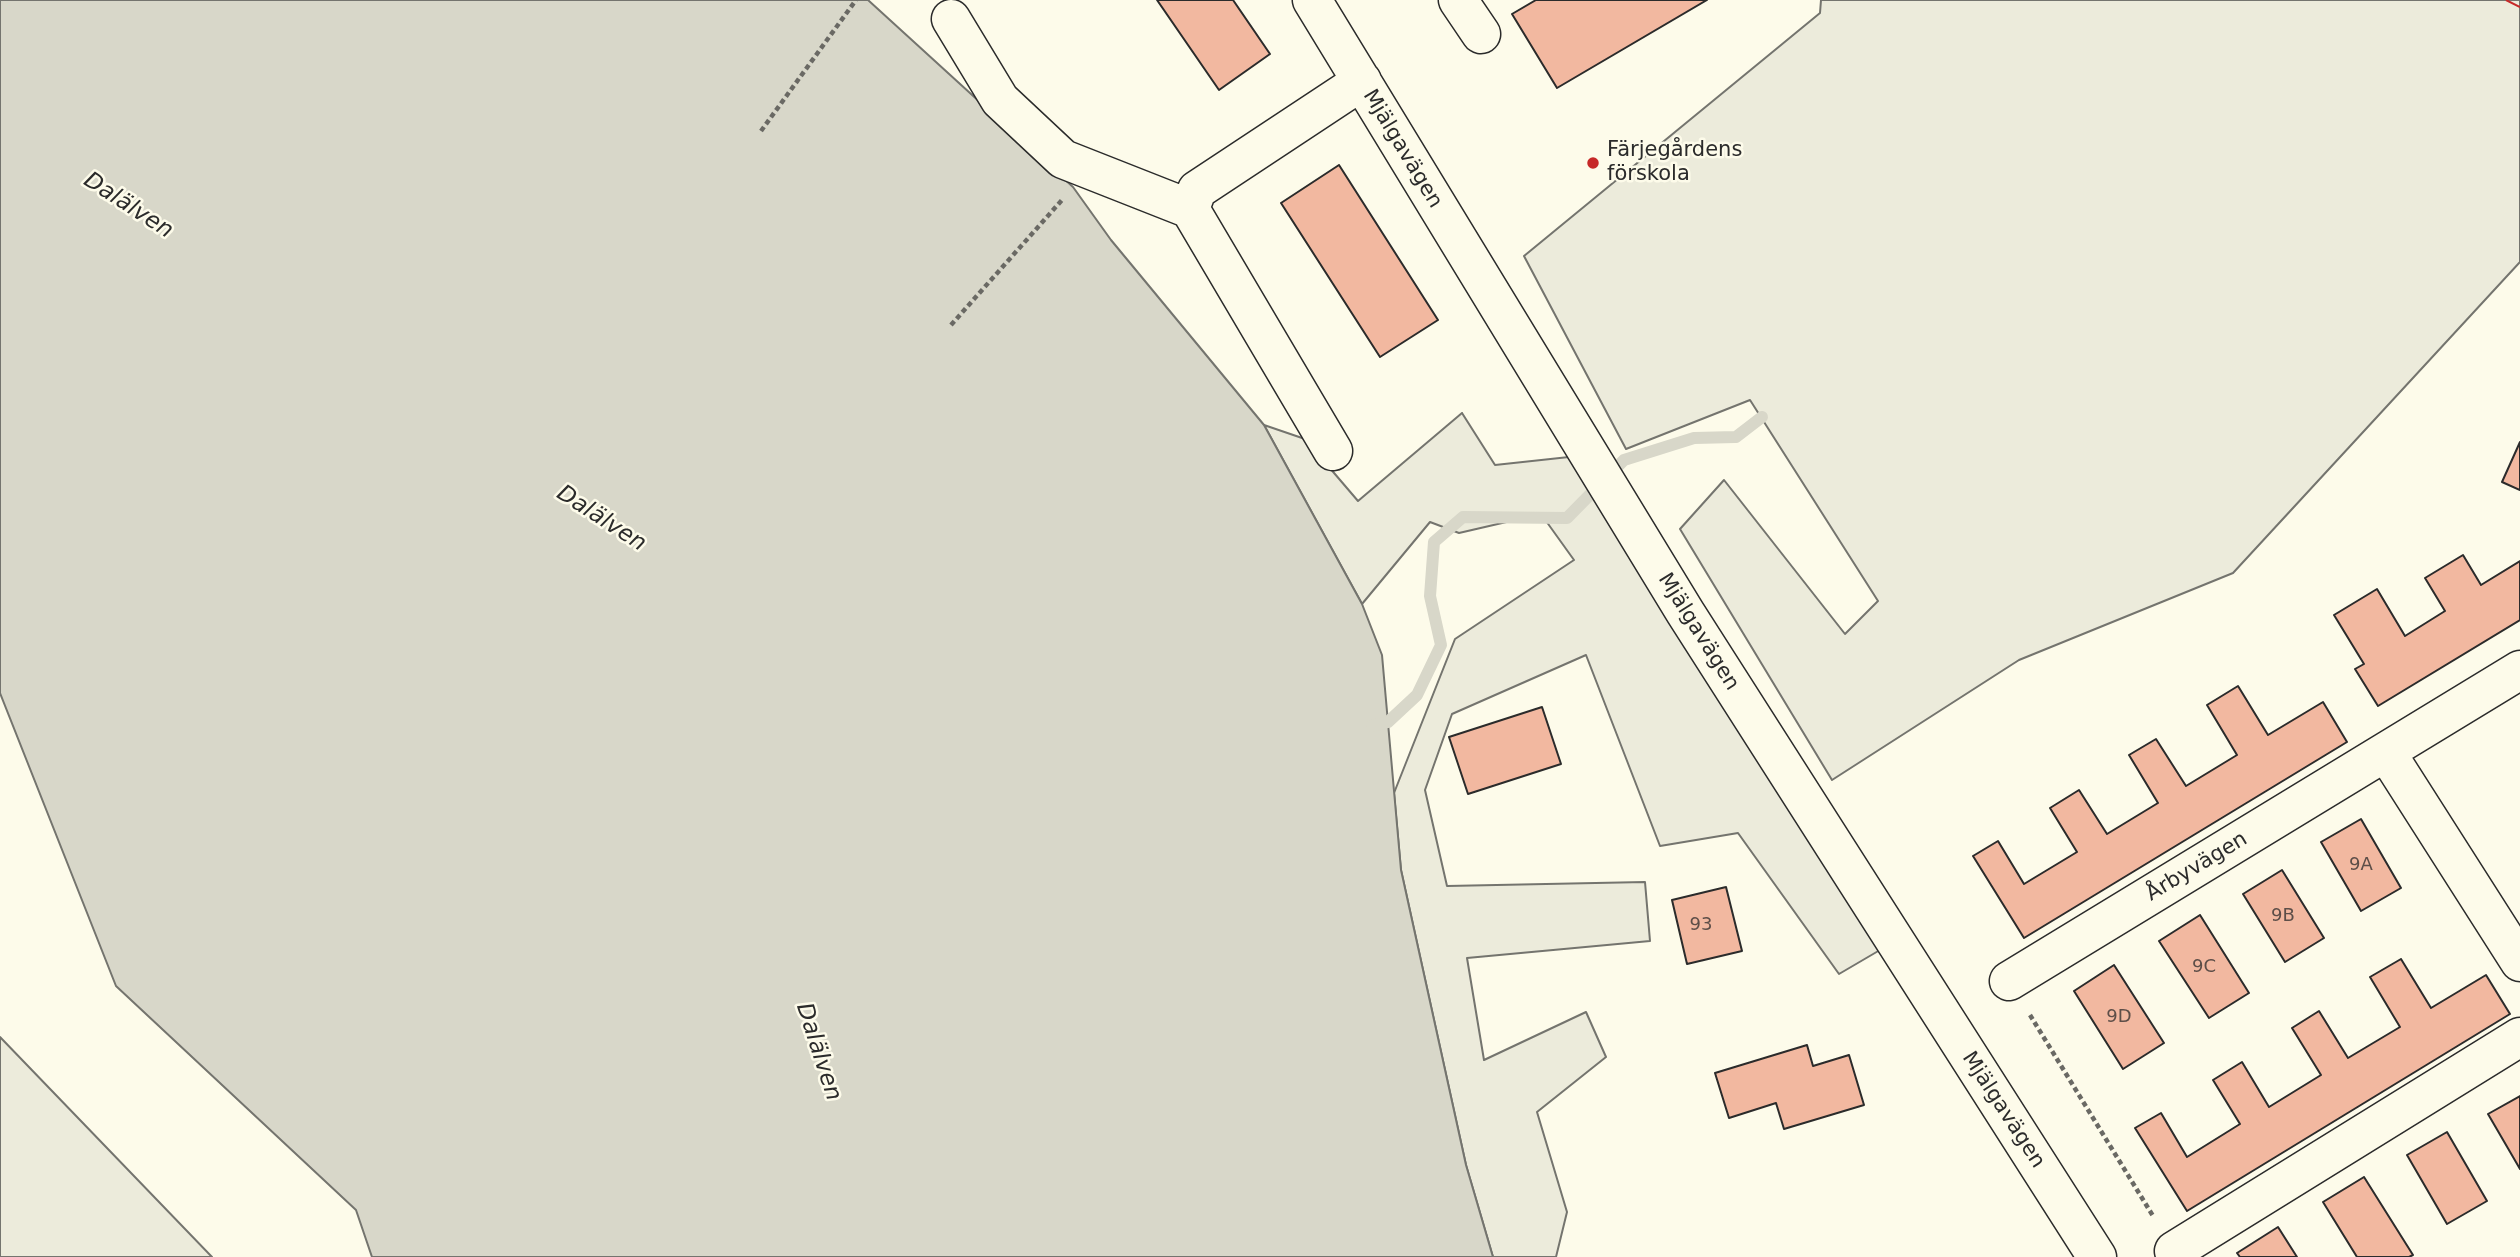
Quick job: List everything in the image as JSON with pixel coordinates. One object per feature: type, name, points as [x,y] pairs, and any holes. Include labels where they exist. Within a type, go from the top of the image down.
[{"type":"street","name":"Mjälgavägen","points":[[1312,0],[1685,612],[2097,1257]]},
{"type":"street","points":[[1458,0],[1481,34]]},
{"type":"street","points":[[951,19],[1000,100],[1063,159],[1190,209],[1333,451]]},
{"type":"street","points":[[1190,209],[1197,190],[1362,82]]},
{"type":"street","name":"Årbyvägen","points":[[2009,981],[2520,670]]},
{"type":"street","points":[[2386,752],[2520,962]]},
{"type":"street","points":[[2174,1251],[2520,1037]]},
{"type":"path","points":[[761,131],[856,0]]},
{"type":"path","points":[[951,325],[1064,197]]},
{"type":"path","points":[[2009,981],[2174,1251]]},
{"type":"shaded area","points":[[1821,0],[2520,0],[2520,262],[2233,573],[2019,660],[1832,780],[1680,529],[1724,480],[1845,634],[1878,601],[1750,400],[1626,449],[1524,256],[1820,13]]},
{"type":"shaded area","points":[[1462,413],[1495,465],[1569,457],[1880,950],[1839,974],[1738,833],[1660,846],[1586,655],[1452,714],[1425,790],[1447,886],[1645,882],[1650,941],[1467,958],[1484,1060],[1586,1012],[1606,1057],[1537,1112],[1567,1212],[1556,1257],[1493,1257],[1466,1165],[1401,870],[1394,793],[1455,639],[1574,560],[1541,514],[1459,533],[1430,522],[1362,604],[1264,425],[1305,439],[1358,501]]},
{"type":"shaded area","points":[[0,1037],[212,1257],[0,1257]]},
{"type":"water","name":"Dalälven","points":[[0,0],[868,0],[1073,187],[1111,240],[1264,425],[1362,604],[1382,655],[1401,870],[1466,1165],[1493,1257],[372,1257],[356,1210],[116,986],[0,693]]},
{"type":"building","points":[[1157,0],[1233,0],[1270,54],[1219,90]]},
{"type":"building","points":[[1536,0],[1707,0],[1557,88],[1512,14]]},
{"type":"building","points":[[1339,165],[1438,320],[1380,357],[1281,203]]},
{"type":"building","points":[[2520,442],[2520,490],[2502,482]]},
{"type":"building","points":[[2463,555],[2481,585],[2520,561],[2520,620],[2378,706],[2355,669],[2364,664],[2334,615],[2377,589],[2405,636],[2445,611],[2425,578]]},
{"type":"building","points":[[2238,686],[2268,735],[2323,702],[2347,742],[2024,938],[1973,856],[1998,841],[2024,884],[2077,852],[2050,808],[2079,790],[2107,834],[2158,803],[2129,755],[2156,739],[2186,786],[2237,755],[2207,705]]},
{"type":"building","points":[[1542,707],[1561,764],[1468,794],[1449,737]]},
{"type":"building","points":[[2361,819],[2401,888],[2361,911],[2321,842]]},
{"type":"building","points":[[2282,870],[2324,938],[2285,962],[2243,894]]},
{"type":"building","points":[[1726,887],[1742,951],[1687,964],[1672,900]]},
{"type":"building","points":[[2200,915],[2249,993],[2209,1018],[2159,941]]},
{"type":"building","points":[[2401,959],[2431,1008],[2486,975],[2510,1014],[2187,1211],[2135,1128],[2161,1113],[2187,1157],[2240,1124],[2213,1080],[2242,1062],[2269,1107],[2321,1075],[2292,1028],[2319,1011],[2348,1058],[2400,1027],[2370,977]]},
{"type":"building","points":[[2114,965],[2164,1043],[2123,1069],[2074,991]]},
{"type":"building","points":[[1807,1045],[1813,1066],[1849,1055],[1864,1105],[1784,1129],[1776,1103],[1729,1118],[1715,1073]]},
{"type":"building","points":[[2520,1096],[2520,1169],[2488,1114]]},
{"type":"building","points":[[2447,1132],[2487,1201],[2447,1224],[2407,1155]]},
{"type":"building","points":[[2364,1177],[2413,1255],[2357,1257],[2323,1202]]},
{"type":"building","points":[[2278,1227],[2297,1257],[2240,1257],[2237,1253]]},
{"type":"waterway","points":[[1372,726],[1388,722],[1417,695],[1441,645],[1430,596],[1434,542],[1463,517],[1567,518],[1624,460],[1694,438],[1736,437],[1762,417]]},
{"type":"power","points":[[2506,0],[2520,7]]},
{"type":"place","name":"Färjegårdens förskola","points":[[1593,163]]}]
